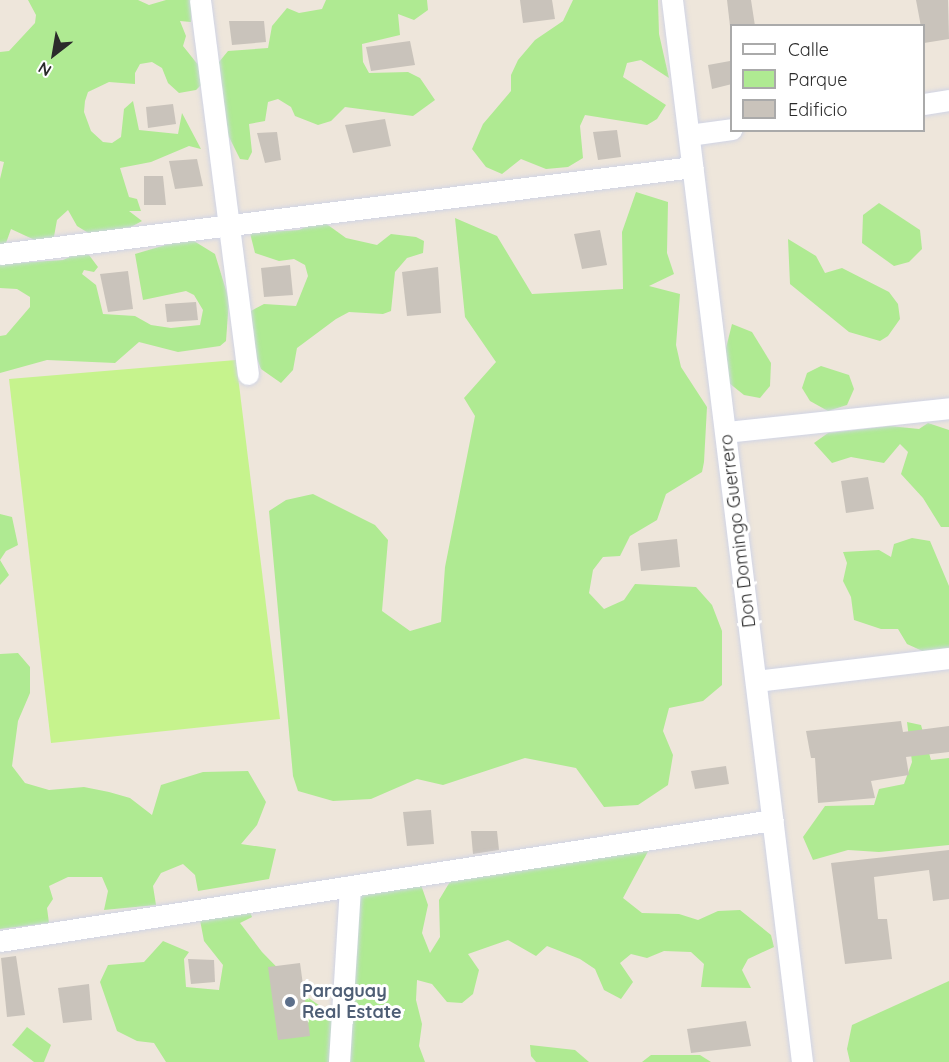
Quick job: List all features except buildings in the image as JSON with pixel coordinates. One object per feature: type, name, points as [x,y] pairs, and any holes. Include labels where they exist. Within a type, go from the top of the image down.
[{"type":"street","points":[[200,0],[249,374]]},
{"type":"street","name":"Don Domingo Guerrero","points":[[672,0],[802,1062]]},
{"type":"street","points":[[925,104],[949,100]]},
{"type":"street","points":[[689,135],[730,129]]},
{"type":"street","points":[[0,254],[230,227],[693,167]]},
{"type":"street","points":[[726,432],[949,408]]},
{"type":"street","points":[[756,681],[949,658]]},
{"type":"street","points":[[0,941],[772,820]]},
{"type":"street","points":[[339,1062],[350,886]]},
{"type":"green space","points":[[28,0],[138,0],[149,5],[166,0],[192,0],[191,22],[180,21],[186,36],[183,46],[199,66],[202,84],[196,90],[179,93],[168,83],[162,68],[152,62],[140,64],[135,73],[135,84],[109,82],[88,92],[85,101],[84,112],[91,131],[103,142],[112,143],[121,137],[124,109],[133,101],[139,130],[178,134],[182,113],[201,149],[189,146],[151,162],[120,168],[129,197],[137,199],[141,211],[129,211],[142,221],[131,227],[90,234],[77,226],[68,210],[57,220],[53,242],[39,242],[11,229],[6,243],[0,245],[0,179],[4,162],[0,161],[0,52],[9,51],[35,23],[36,15]]},
{"type":"green space","points":[[326,0],[427,0],[428,10],[414,20],[398,14],[400,35],[362,44],[363,62],[369,73],[408,72],[420,78],[435,100],[413,116],[345,107],[331,121],[318,125],[295,116],[291,107],[278,99],[268,102],[265,121],[249,124],[252,152],[248,160],[240,159],[221,121],[219,62],[228,51],[268,48],[272,26],[287,8],[299,13],[322,9]]},
{"type":"green space","points":[[573,0],[658,0],[659,34],[669,78],[641,60],[627,63],[623,77],[666,105],[657,119],[647,125],[585,115],[580,126],[583,158],[568,167],[546,169],[521,159],[502,174],[486,167],[472,149],[483,124],[511,91],[511,75],[518,60],[535,40],[563,21]]},
{"type":"green space","points":[[636,192],[668,202],[667,253],[674,274],[649,286],[680,294],[676,345],[681,367],[707,407],[704,462],[702,472],[666,494],[657,520],[630,536],[620,556],[603,557],[593,570],[589,593],[604,609],[624,600],[635,584],[696,587],[712,605],[722,631],[722,685],[703,701],[669,708],[663,731],[673,755],[668,785],[638,805],[604,807],[576,768],[525,758],[443,785],[417,779],[371,799],[333,801],[298,791],[293,776],[269,511],[286,500],[313,494],[375,525],[388,540],[382,611],[410,631],[441,622],[445,567],[475,416],[464,398],[496,362],[465,317],[455,218],[497,236],[532,294],[623,289],[622,232]]},
{"type":"green space","points":[[879,203],[920,230],[922,249],[909,262],[894,266],[862,243],[863,215]]},
{"type":"green space","points":[[321,220],[346,238],[377,245],[391,234],[416,237],[424,241],[423,253],[407,258],[395,272],[391,311],[383,314],[349,312],[336,319],[297,348],[293,370],[281,383],[261,369],[253,348],[249,312],[264,304],[296,306],[308,276],[305,265],[294,259],[279,261],[255,253],[250,233],[299,230]]},
{"type":"green space","points":[[189,238],[215,254],[229,300],[226,341],[220,346],[178,352],[139,342],[115,363],[47,360],[0,373],[0,336],[6,335],[30,307],[30,297],[17,289],[0,288],[0,264],[63,260],[78,253],[89,255],[98,267],[94,272],[84,270],[82,274],[96,285],[103,314],[135,316],[151,325],[171,328],[200,325],[203,310],[194,295],[186,291],[143,300],[135,254]]},
{"type":"green space","points":[[788,239],[816,256],[825,273],[842,268],[889,292],[898,304],[900,319],[888,336],[880,341],[849,332],[790,284]]},
{"type":"green space","points":[[732,324],[752,332],[771,363],[770,386],[760,398],[744,395],[729,383],[725,352]]},
{"type":"green space","points":[[236,360],[280,719],[51,743],[9,379]]},
{"type":"green space","points":[[821,366],[849,375],[854,389],[847,405],[828,411],[810,401],[802,388],[807,373]]},
{"type":"green space","points":[[928,423],[949,430],[949,527],[941,527],[923,498],[901,474],[908,452],[900,444],[884,463],[851,457],[832,463],[814,443],[828,433],[890,426],[919,429]]},
{"type":"green space","points":[[0,514],[12,517],[18,545],[6,551],[0,560]]},
{"type":"green space","points":[[912,538],[930,541],[949,586],[949,648],[929,654],[907,644],[898,629],[881,629],[854,620],[851,597],[843,581],[847,563],[843,552],[879,550],[891,557],[894,544]]},
{"type":"green space","points":[[0,560],[9,575],[0,585]]},
{"type":"green space","points":[[18,653],[30,667],[30,693],[18,721],[12,766],[25,783],[49,790],[84,787],[109,792],[130,798],[152,815],[161,785],[203,772],[248,771],[266,802],[257,825],[241,844],[276,849],[269,879],[198,891],[195,875],[183,864],[161,873],[153,886],[156,905],[104,910],[108,891],[102,877],[68,877],[49,886],[53,899],[47,908],[49,923],[0,929],[0,654]]},
{"type":"green space","points":[[907,722],[921,725],[931,760],[949,758],[949,845],[879,852],[848,850],[813,860],[803,837],[825,806],[874,805],[879,789],[904,784],[912,762]]},
{"type":"green space","points":[[652,844],[623,898],[642,913],[679,914],[698,920],[718,911],[740,910],[771,935],[774,947],[748,959],[742,970],[751,988],[701,987],[704,964],[691,952],[664,951],[647,958],[631,954],[620,963],[633,982],[621,999],[604,990],[595,969],[580,959],[547,946],[536,956],[508,940],[468,954],[479,970],[473,994],[462,1003],[447,1002],[432,984],[417,980],[416,1000],[422,1024],[419,1046],[425,1062],[346,1062],[355,891],[420,882],[428,905],[422,933],[430,953],[440,937],[439,900],[451,880]]},
{"type":"green space","points":[[249,909],[252,917],[240,923],[262,952],[303,994],[333,1015],[331,1062],[166,1062],[154,1043],[137,1041],[117,1031],[100,982],[108,965],[144,962],[163,941],[189,952],[184,959],[186,987],[219,990],[223,965],[204,941],[200,920]]},
{"type":"green space","points":[[949,981],[949,1062],[850,1062],[847,1049],[852,1025]]},
{"type":"green space","points":[[27,1027],[51,1045],[44,1062],[34,1062],[12,1045]]},
{"type":"green space","points":[[530,1045],[575,1050],[589,1062],[536,1062],[531,1056]]},
{"type":"green space","points":[[651,1055],[700,1055],[711,1062],[642,1062]]},
{"type":"place","name":"Paraguay Real Estate","points":[[290,1002]]}]
